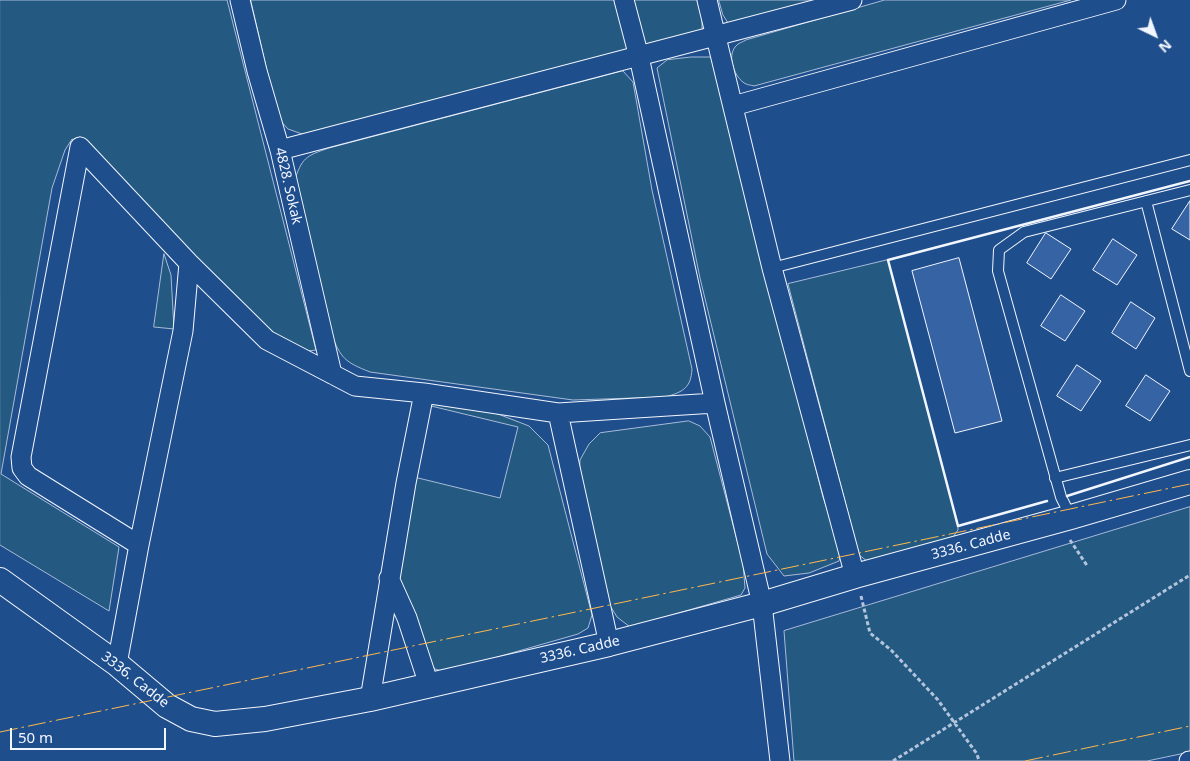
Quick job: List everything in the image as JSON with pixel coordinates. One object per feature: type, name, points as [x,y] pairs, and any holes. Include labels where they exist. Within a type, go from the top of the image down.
[{"type":"street","name":"4828. Sokak","points":[[240,0],[257,71],[280,150],[332,374]]},
{"type":"street","points":[[624,0],[639,57],[715,403],[762,604],[780,761]]},
{"type":"street","points":[[707,0],[772,268],[856,576]]},
{"type":"street","points":[[280,150],[852,0]]},
{"type":"street","points":[[733,106],[1116,0]]},
{"type":"street","points":[[139,545],[28,476],[22,468],[21,457],[80,147],[189,262],[267,340],[355,386],[424,393],[558,414],[715,403]]},
{"type":"street","points":[[117,664],[139,545],[183,331],[189,262]]},
{"type":"street","points":[[370,699],[389,578],[424,393]]},
{"type":"street","points":[[558,414],[609,644]]},
{"type":"street","name":"3336. Cadde","points":[[0,580],[117,664],[167,706],[191,719],[215,724],[265,719],[370,699],[609,644],[762,604],[1190,482]]},
{"type":"street","points":[[389,578],[407,618],[429,685]]},
{"type":"lane","points":[[772,268],[1190,160]]},
{"type":"lane","points":[[1064,519],[1061,497],[998,271],[999,250],[1024,232],[1190,190]]},
{"type":"lane","points":[[1146,201],[1190,371]]},
{"type":"lane","points":[[1055,478],[1190,445]]},
{"type":"path","points":[[1064,519],[1088,567]]},
{"type":"path","points":[[894,761],[1190,575]]},
{"type":"path","points":[[856,576],[870,633],[905,664],[938,700],[977,754],[979,761]]},
{"type":"shaded area","points":[[0,0],[227,0],[316,350],[300,352],[270,333],[86,145],[72,139],[65,150],[52,188],[1,474],[119,547],[109,611],[0,545]]},
{"type":"shaded area","points":[[251,0],[614,0],[626,38],[627,51],[305,135],[288,129],[278,118]]},
{"type":"shaded area","points":[[631,0],[698,0],[702,13],[702,29],[698,34],[647,45],[640,36]]},
{"type":"shaded area","points":[[719,0],[819,0],[737,24],[728,23],[723,15]]},
{"type":"shaded area","points":[[885,0],[1071,0],[754,86],[742,81],[735,72],[732,61],[733,50],[738,44],[746,40]]},
{"type":"shaded area","points":[[711,57],[823,497],[841,551],[839,561],[809,573],[784,576],[767,554],[700,278],[657,68],[667,60]]},
{"type":"shaded area","points":[[623,71],[633,82],[652,190],[692,369],[688,385],[681,391],[665,397],[573,400],[370,372],[349,362],[341,354],[331,333],[294,182],[302,163],[309,156],[329,148]]},
{"type":"shaded area","points":[[164,254],[171,275],[174,329],[154,327]]},
{"type":"shaded area","points":[[888,260],[958,530],[953,537],[867,561],[859,555],[788,284]]},
{"type":"shaded area","points":[[431,400],[498,414],[529,426],[548,445],[592,615],[588,628],[578,634],[445,672],[435,669],[431,664],[406,592],[396,579],[414,477],[500,498],[518,427],[431,406]]},
{"type":"shaded area","points":[[689,421],[700,426],[710,437],[743,563],[745,588],[741,595],[630,627],[617,617],[606,599],[579,479],[580,460],[589,444],[600,433]]},
{"type":"shaded area","points":[[1190,507],[1190,752],[1147,761],[794,761],[784,631]]},
{"type":"building","points":[[1190,201],[1190,240],[1172,229]]},
{"type":"building","points":[[1046,233],[1071,249],[1051,279],[1027,263]]},
{"type":"building","points":[[1113,239],[1137,255],[1117,285],[1093,270]]},
{"type":"building","points":[[959,258],[1002,421],[955,433],[912,271]]},
{"type":"building","points":[[1061,295],[1085,311],[1065,341],[1041,326]]},
{"type":"building","points":[[1131,302],[1155,318],[1136,349],[1112,333]]},
{"type":"building","points":[[1077,365],[1101,381],[1081,411],[1057,396]]},
{"type":"building","points":[[1146,375],[1170,391],[1150,421],[1126,406]]},
{"type":"wall","points":[[1047,501],[958,526],[888,260],[1190,181]]},
{"type":"wall","points":[[1067,496],[1190,457]]},
{"type":"power","points":[[0,732],[1190,484]]},
{"type":"power","points":[[1025,761],[1190,726]]}]
